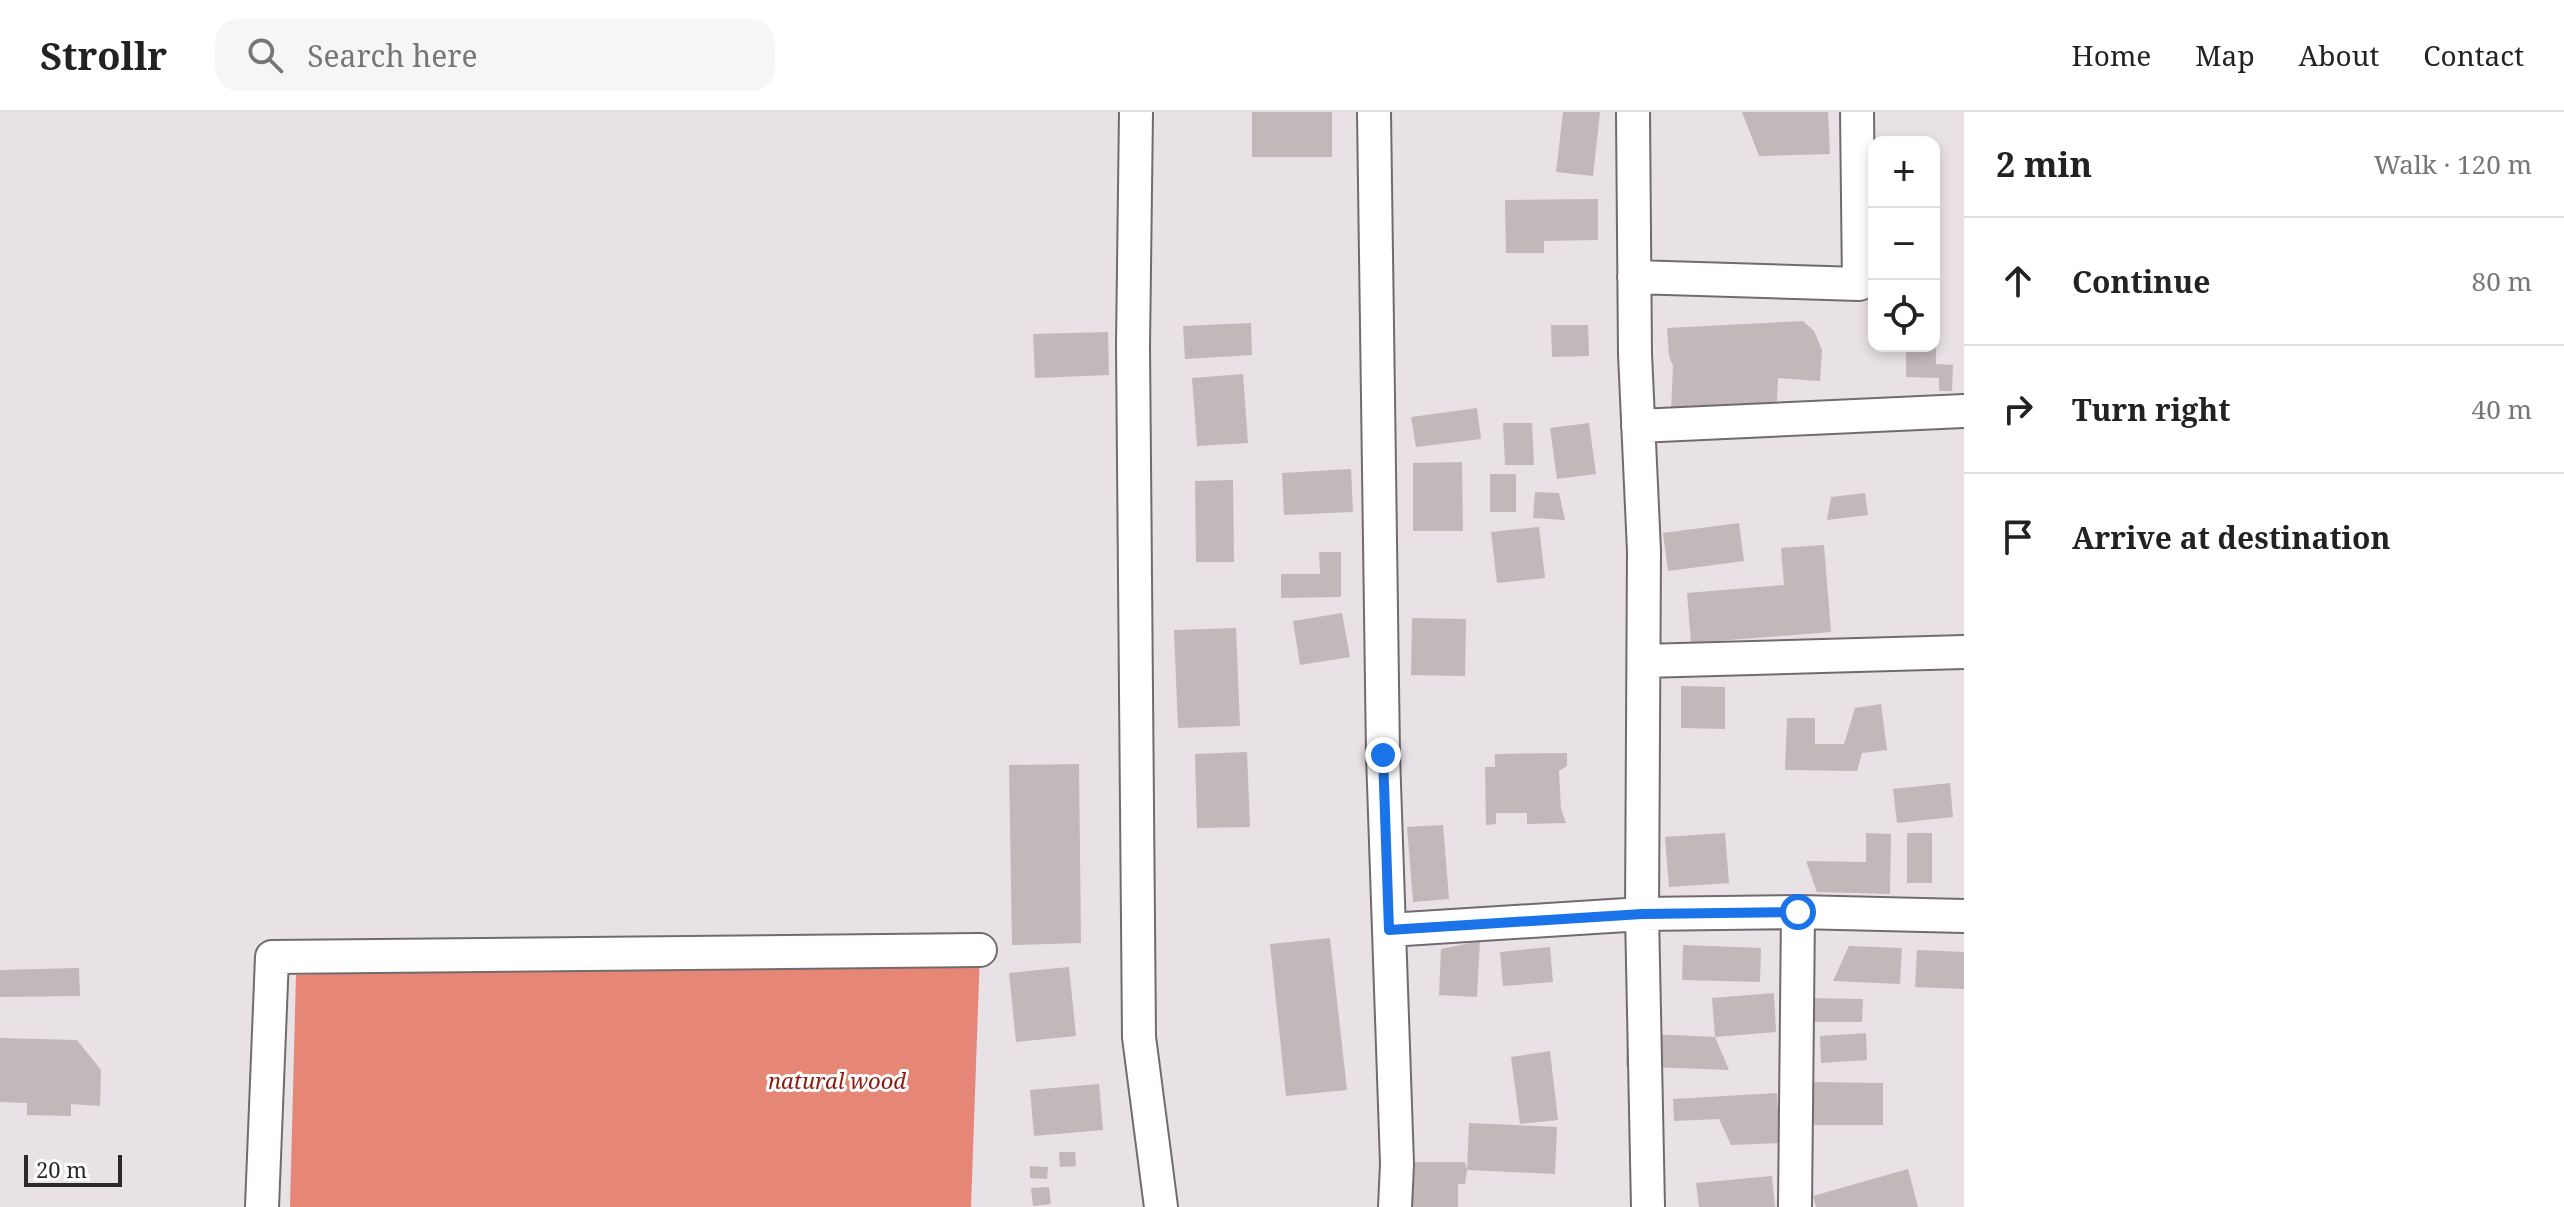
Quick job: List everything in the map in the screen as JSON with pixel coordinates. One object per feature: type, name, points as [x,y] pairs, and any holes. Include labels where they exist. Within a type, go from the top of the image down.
[{"type":"street","points":[[1136,112],[1133,362],[1139,1037],[1161,1207]]},
{"type":"street","points":[[1374,112],[1383,724],[1397,1164],[1395,1207]]},
{"type":"street","points":[[1633,112],[1634,277],[1644,551],[1642,914],[1648,1207]]},
{"type":"street","points":[[1634,277],[1859,284],[1857,112]]},
{"type":"street","points":[[1638,426],[1964,411]]},
{"type":"street","points":[[1644,661],[1964,652]]},
{"type":"street","points":[[1389,930],[1642,914],[1798,912],[1964,916]]},
{"type":"street","points":[[1795,1207],[1798,912]]},
{"type":"street","points":[[262,1207],[272,957],[980,950]]},
{"type":"green space","name":"natural wood","points":[[980,950],[971,1207],[290,1207],[296,975]]},
{"type":"building","points":[[1252,112],[1332,112],[1332,157],[1252,157]]},
{"type":"building","points":[[1563,112],[1600,112],[1593,176],[1556,172]]},
{"type":"building","points":[[1742,112],[1828,112],[1830,154],[1759,156]]},
{"type":"building","points":[[1598,199],[1598,240],[1544,241],[1544,253],[1506,253],[1505,200]]},
{"type":"building","points":[[1803,321],[1814,331],[1822,350],[1820,381],[1778,378],[1776,419],[1671,412],[1673,366],[1667,328]]},
{"type":"building","points":[[1251,323],[1252,355],[1185,359],[1183,326]]},
{"type":"building","points":[[1551,325],[1588,325],[1589,356],[1552,357]]},
{"type":"building","points":[[1108,332],[1109,375],[1035,378],[1033,334]]},
{"type":"building","points":[[1906,352],[1936,352],[1936,364],[1953,365],[1952,391],[1939,391],[1939,378],[1906,377]]},
{"type":"building","points":[[1243,374],[1248,443],[1197,446],[1192,378]]},
{"type":"building","points":[[1477,408],[1481,439],[1416,447],[1411,417]]},
{"type":"building","points":[[1503,423],[1532,423],[1534,465],[1505,465]]},
{"type":"building","points":[[1589,423],[1596,474],[1557,479],[1550,428]]},
{"type":"building","points":[[1462,462],[1463,531],[1413,531],[1413,463]]},
{"type":"building","points":[[1351,469],[1353,512],[1284,515],[1282,473]]},
{"type":"building","points":[[1490,474],[1516,474],[1516,512],[1490,512]]},
{"type":"building","points":[[1233,480],[1234,562],[1196,562],[1195,481]]},
{"type":"building","points":[[1535,492],[1559,493],[1565,520],[1533,518]]},
{"type":"building","points":[[1865,493],[1868,515],[1827,520],[1831,497]]},
{"type":"building","points":[[1739,523],[1744,561],[1668,571],[1663,533]]},
{"type":"building","points":[[1539,527],[1545,578],[1497,583],[1491,532]]},
{"type":"building","points":[[1824,545],[1831,632],[1691,643],[1687,593],[1784,585],[1781,548]]},
{"type":"building","points":[[1319,552],[1341,552],[1341,597],[1281,598],[1281,574],[1320,574]]},
{"type":"building","points":[[1342,613],[1350,657],[1300,665],[1293,621]]},
{"type":"building","points":[[1412,618],[1466,619],[1465,676],[1411,675]]},
{"type":"building","points":[[1236,628],[1240,726],[1178,728],[1174,630]]},
{"type":"building","points":[[1681,686],[1725,687],[1725,729],[1681,728]]},
{"type":"building","points":[[1881,704],[1887,750],[1862,753],[1857,771],[1785,770],[1787,718],[1815,718],[1815,744],[1844,744],[1855,708]]},
{"type":"building","points":[[1247,752],[1250,827],[1197,828],[1195,754]]},
{"type":"building","points":[[1567,753],[1567,766],[1559,771],[1561,809],[1566,823],[1527,824],[1527,813],[1496,813],[1496,824],[1486,825],[1485,767],[1495,767],[1495,754]]},
{"type":"building","points":[[1079,764],[1081,943],[1012,945],[1009,765]]},
{"type":"building","points":[[1950,783],[1953,817],[1897,823],[1893,789]]},
{"type":"building","points":[[1443,825],[1449,899],[1413,902],[1407,827]]},
{"type":"building","points":[[1725,833],[1729,883],[1669,887],[1665,837]]},
{"type":"building","points":[[1866,833],[1891,834],[1890,894],[1817,892],[1806,861],[1866,862]]},
{"type":"building","points":[[1907,833],[1932,833],[1932,883],[1907,883]]},
{"type":"building","points":[[1330,938],[1347,1090],[1286,1096],[1270,944]]},
{"type":"building","points":[[1480,941],[1477,997],[1439,995],[1441,949]]},
{"type":"building","points":[[1683,945],[1761,948],[1760,982],[1682,980]]},
{"type":"building","points":[[1849,946],[1902,948],[1900,984],[1833,981]]},
{"type":"building","points":[[1550,947],[1553,982],[1503,986],[1500,952]]},
{"type":"building","points":[[1917,950],[1964,952],[1964,989],[1915,987]]},
{"type":"building","points":[[1069,967],[1076,1036],[1016,1042],[1009,973]]},
{"type":"building","points":[[79,968],[80,996],[0,997],[0,970]]},
{"type":"building","points":[[1774,993],[1776,1032],[1715,1037],[1712,998]]},
{"type":"building","points":[[1804,998],[1863,999],[1862,1022],[1804,1022]]},
{"type":"building","points":[[1627,1033],[1715,1037],[1729,1070],[1626,1066]]},
{"type":"building","points":[[1866,1033],[1867,1060],[1821,1063],[1820,1036]]},
{"type":"building","points":[[0,1038],[77,1040],[101,1070],[100,1106],[71,1104],[71,1116],[27,1115],[27,1103],[0,1102]]},
{"type":"building","points":[[1550,1051],[1558,1120],[1520,1124],[1511,1057]]},
{"type":"building","points":[[1811,1082],[1883,1083],[1883,1125],[1810,1125]]},
{"type":"building","points":[[1099,1084],[1103,1130],[1034,1136],[1030,1090]]},
{"type":"building","points":[[1777,1093],[1780,1143],[1731,1145],[1719,1119],[1674,1121],[1673,1099]]},
{"type":"building","points":[[1469,1123],[1557,1127],[1555,1174],[1467,1170]]},
{"type":"building","points":[[1059,1152],[1075,1152],[1076,1166],[1060,1167]]},
{"type":"building","points":[[1407,1162],[1465,1162],[1465,1184],[1458,1184],[1458,1207],[1406,1207]]},
{"type":"building","points":[[1030,1166],[1048,1167],[1047,1179],[1030,1178]]},
{"type":"building","points":[[1908,1169],[1918,1207],[1816,1207],[1813,1196]]},
{"type":"building","points":[[1772,1176],[1775,1207],[1699,1207],[1696,1183]]},
{"type":"building","points":[[1049,1187],[1051,1204],[1033,1206],[1031,1188]]},
{"type":"route","points":[[1383,755],[1389,930],[1642,914],[1798,912]]}]
